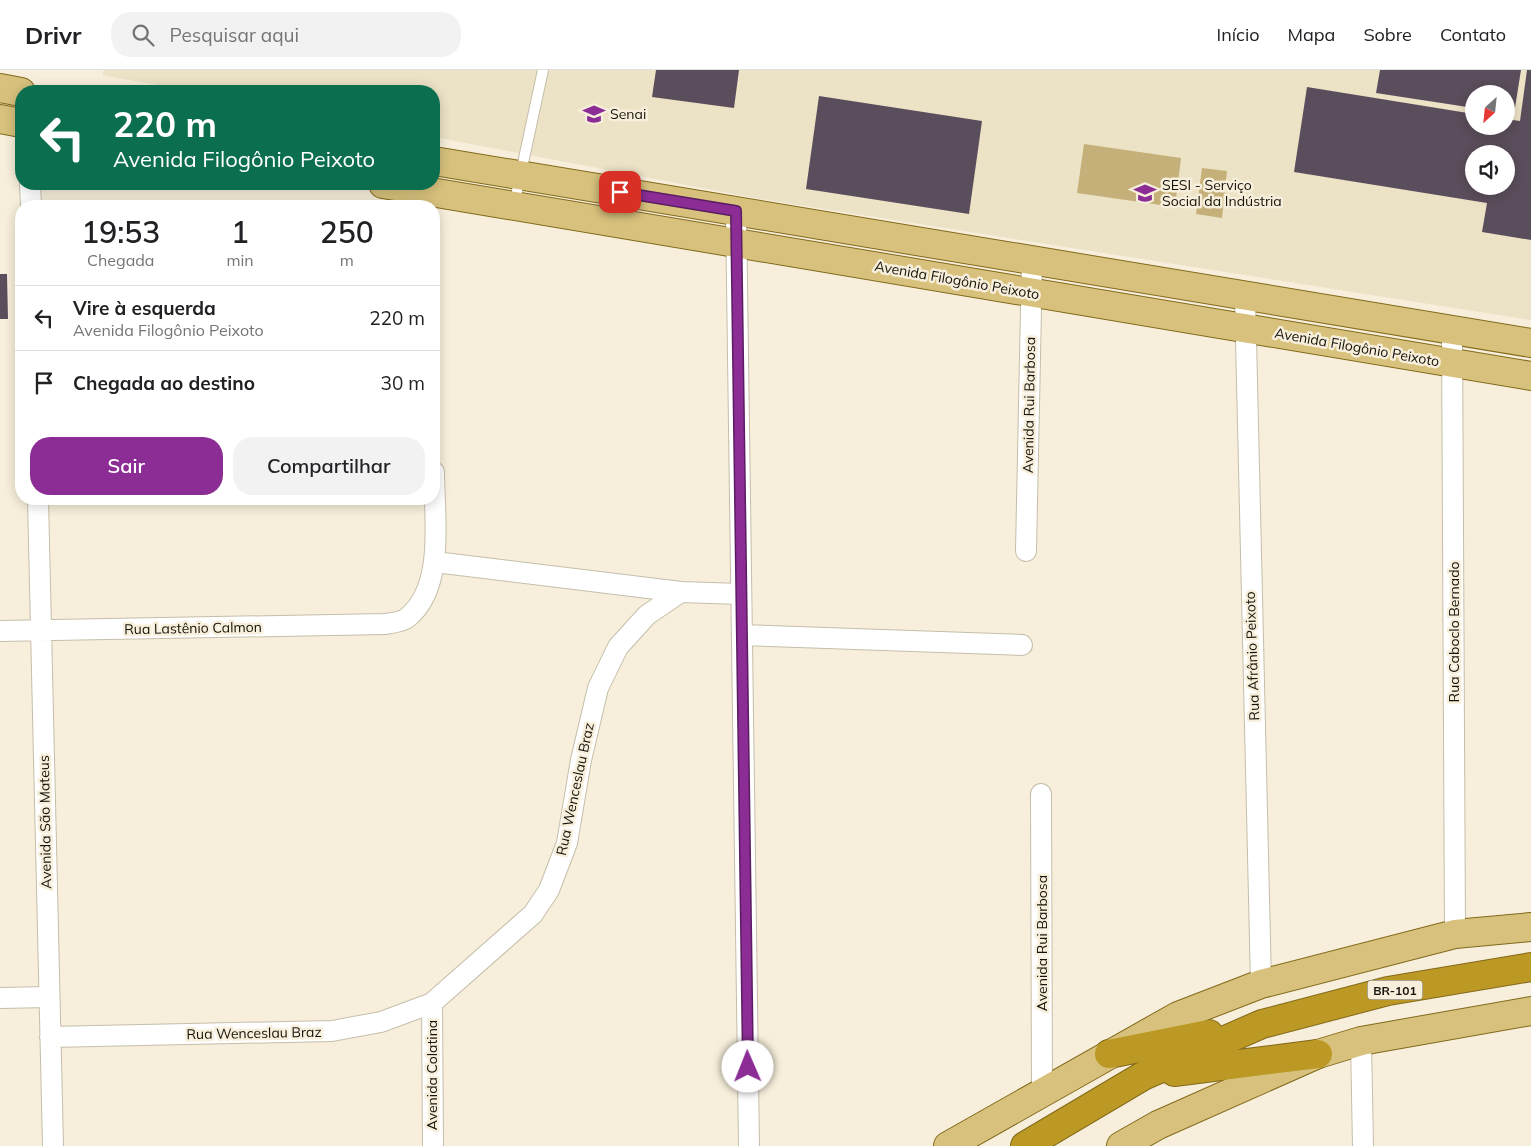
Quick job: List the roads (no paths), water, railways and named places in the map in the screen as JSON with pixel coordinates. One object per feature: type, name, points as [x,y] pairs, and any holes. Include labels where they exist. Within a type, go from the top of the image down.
[{"type":"highway","name":"BR-101","points":[[1025,1146],[1143,1076],[1262,1024],[1388,991],[1531,967]]},
{"type":"highway","points":[[1109,1054],[1262,1024]]},
{"type":"highway","points":[[1143,1076],[1318,1054]]},
{"type":"main road","points":[[0,88],[15,91]]},
{"type":"main road","points":[[0,119],[15,122]]},
{"type":"main road","points":[[440,162],[1531,343]]},
{"type":"main road","name":"Avenida Filogônio Peixoto","points":[[412,190],[1531,376]]},
{"type":"main road","points":[[948,1146],[1178,1016],[1261,984],[1455,934],[1531,927]]},
{"type":"main road","points":[[1121,1146],[1158,1125],[1318,1054],[1361,1041],[1531,1011]]},
{"type":"street","points":[[736,211],[749,1146]]},
{"type":"street","name":"Avenida Rui Barbosa","points":[[1026,551],[1032,260]]},
{"type":"street","name":"Rua Afrânio Peixoto","points":[[1245,295],[1244,328],[1261,984]]},
{"type":"street","name":"Rua Caboclo Bernado","points":[[1452,330],[1455,934]]},
{"type":"street","name":"Avenida São Mateus","points":[[38,505],[53,1146]]},
{"type":"street","name":"Rua Lastênio Calmon","points":[[0,631],[386,624],[406,619],[425,600],[435,562],[434,505]]},
{"type":"street","points":[[435,562],[681,592],[741,594]]},
{"type":"street","name":"Rua Wenceslau Braz","points":[[50,1037],[332,1031],[381,1022],[432,1003],[533,914],[548,890],[566,843],[581,760],[598,688],[618,647],[647,615],[681,592]]},
{"type":"street","points":[[742,635],[1022,645]]},
{"type":"street","name":"Avenida Rui Barbosa","points":[[1041,794],[1042,1092]]},
{"type":"street","points":[[0,998],[49,997]]},
{"type":"street","name":"Avenida Colatina","points":[[432,1003],[433,1146]]},
{"type":"street","points":[[1361,1041],[1363,1146]]},
{"type":"lane","points":[[514,206],[543,70]]},
{"type":"place","name":"Senai","points":[[594,114]]},
{"type":"place","name":"SESI - Serviço Social da Indústria","points":[[1145,193]]}]
